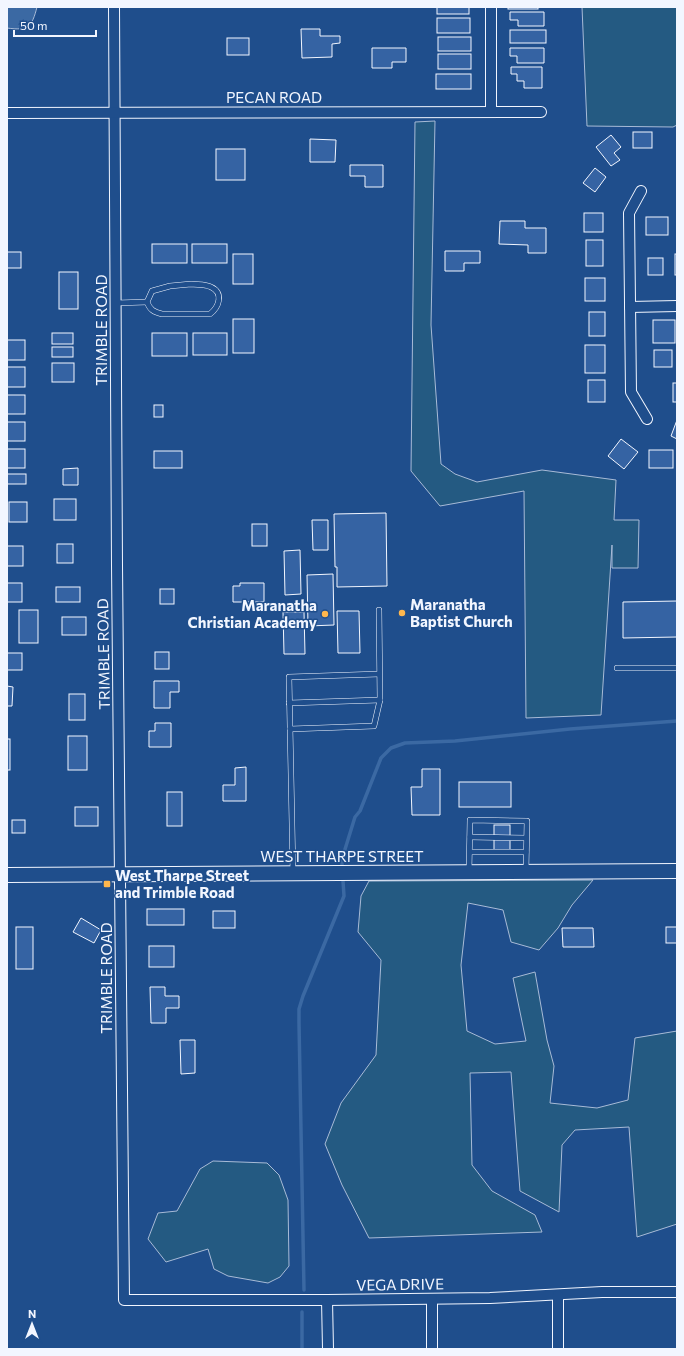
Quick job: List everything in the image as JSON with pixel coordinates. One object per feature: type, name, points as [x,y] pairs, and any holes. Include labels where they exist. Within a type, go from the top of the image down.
[{"type":"main road","name":"WEST THARPE STREET","points":[[7,875],[677,871]]},
{"type":"street","name":"TRIMBLE ROAD","points":[[114,7],[117,565],[124,1300]]},
{"type":"street","points":[[491,7],[491,112]]},
{"type":"street","name":"PECAN ROAD","points":[[7,113],[540,112]]},
{"type":"street","points":[[641,191],[629,213],[631,392],[647,419]]},
{"type":"street","points":[[630,307],[677,306]]},
{"type":"street","name":"VEGA DRIVE","points":[[124,1300],[432,1299],[602,1292],[677,1292]]},
{"type":"street","points":[[558,1295],[558,1349]]},
{"type":"street","points":[[432,1299],[432,1349]]},
{"type":"street","points":[[327,1300],[328,1349]]},
{"type":"lane","points":[[192,284],[212,287],[217,292],[219,300],[215,310],[210,314],[204,315],[162,314],[154,312],[147,302],[152,291],[170,286],[192,284]]},
{"type":"lane","points":[[116,302],[147,302]]},
{"type":"lane","points":[[290,729],[374,726],[380,700],[379,610]]},
{"type":"lane","points":[[617,668],[677,668]]},
{"type":"lane","points":[[293,874],[289,677],[379,674]]},
{"type":"lane","points":[[289,703],[380,700]]},
{"type":"lane","points":[[469,872],[470,820],[527,821],[526,872]]},
{"type":"lane","points":[[470,837],[526,838]]},
{"type":"lane","points":[[470,852],[526,852]]},
{"type":"shaded area","points":[[7,7],[37,7],[33,19],[28,26],[20,29],[14,29],[7,28]]},
{"type":"shaded area","points":[[582,7],[677,7],[677,125],[673,127],[587,126]]},
{"type":"shaded area","points":[[435,121],[431,325],[441,464],[455,474],[477,482],[542,470],[616,480],[614,520],[639,520],[638,568],[612,568],[612,545],[601,715],[526,718],[524,491],[440,506],[411,471],[415,122]]},
{"type":"shaded area","points":[[593,880],[572,905],[558,928],[539,950],[511,942],[503,910],[468,903],[461,965],[467,1031],[495,1044],[526,1041],[513,978],[535,972],[547,1040],[554,1066],[550,1103],[597,1108],[628,1100],[635,1038],[677,1031],[677,1224],[637,1237],[629,1127],[575,1130],[562,1145],[559,1212],[520,1191],[511,1072],[470,1073],[472,1165],[492,1191],[535,1215],[542,1232],[369,1238],[342,1185],[325,1144],[341,1103],[376,1055],[381,960],[358,932],[361,896],[369,881]]},
{"type":"shaded area","points":[[213,1161],[267,1163],[279,1175],[288,1200],[289,1266],[280,1277],[268,1283],[228,1276],[214,1269],[208,1249],[166,1262],[148,1239],[158,1213],[177,1211],[200,1169]]},
{"type":"building","points":[[437,7],[469,7],[469,14],[437,14]]},
{"type":"building","points":[[508,7],[538,7],[538,9],[508,9]]},
{"type":"building","points":[[510,12],[544,12],[544,26],[518,26],[518,20],[510,20]]},
{"type":"building","points":[[437,18],[470,18],[470,33],[437,33]]},
{"type":"building","points":[[301,29],[320,29],[320,36],[340,36],[340,43],[332,44],[332,57],[302,58]]},
{"type":"building","points":[[510,30],[546,30],[546,43],[510,43]]},
{"type":"building","points":[[438,37],[471,37],[471,51],[438,51]]},
{"type":"building","points":[[227,38],[249,38],[249,55],[227,55]]},
{"type":"building","points":[[372,48],[406,48],[406,62],[392,62],[392,68],[372,68]]},
{"type":"building","points":[[510,48],[544,48],[544,63],[517,63],[517,56],[510,56]]},
{"type":"building","points":[[438,54],[471,54],[471,69],[438,69]]},
{"type":"building","points":[[511,67],[542,67],[542,88],[524,88],[524,81],[517,81],[517,74],[511,74]]},
{"type":"building","points":[[436,74],[471,74],[471,89],[436,89]]},
{"type":"building","points":[[633,132],[652,132],[652,148],[633,148]]},
{"type":"building","points":[[611,135],[621,147],[614,153],[620,160],[611,166],[596,147]]},
{"type":"building","points":[[310,139],[336,140],[335,162],[310,162]]},
{"type":"building","points":[[216,149],[245,149],[245,180],[216,180]]},
{"type":"building","points":[[350,165],[383,165],[383,187],[365,187],[365,176],[350,176]]},
{"type":"building","points":[[595,168],[606,177],[595,192],[583,183]]},
{"type":"building","points":[[584,213],[603,213],[603,232],[584,232]]},
{"type":"building","points":[[646,217],[668,217],[668,235],[646,235]]},
{"type":"building","points":[[500,221],[525,221],[525,228],[546,228],[546,253],[528,253],[528,245],[499,244]]},
{"type":"building","points":[[586,240],[603,240],[603,266],[586,266]]},
{"type":"building","points":[[152,244],[187,244],[187,263],[152,263]]},
{"type":"building","points":[[192,244],[227,244],[227,263],[192,263]]},
{"type":"building","points":[[445,251],[480,251],[480,263],[464,263],[464,271],[445,271]]},
{"type":"building","points":[[7,252],[21,252],[21,268],[7,268]]},
{"type":"building","points":[[233,254],[253,254],[253,284],[233,284]]},
{"type":"building","points":[[675,254],[677,254],[677,275],[675,275]]},
{"type":"building","points":[[648,258],[663,258],[663,275],[648,275]]},
{"type":"building","points":[[59,272],[78,272],[78,309],[59,309]]},
{"type":"building","points":[[585,278],[605,278],[605,301],[585,301]]},
{"type":"building","points":[[589,312],[605,312],[605,336],[589,336]]},
{"type":"building","points":[[233,319],[254,319],[254,353],[233,353]]},
{"type":"building","points":[[653,320],[675,320],[675,343],[653,343]]},
{"type":"building","points":[[52,333],[73,333],[73,344],[52,344]]},
{"type":"building","points":[[152,333],[187,333],[187,356],[152,356]]},
{"type":"building","points":[[193,333],[227,333],[227,355],[193,355]]},
{"type":"building","points":[[7,340],[25,340],[25,360],[7,360]]},
{"type":"building","points":[[585,345],[605,345],[605,373],[585,373]]},
{"type":"building","points":[[52,347],[73,347],[73,357],[52,357]]},
{"type":"building","points":[[654,350],[672,350],[672,367],[654,367]]},
{"type":"building","points":[[52,363],[74,363],[74,382],[52,382]]},
{"type":"building","points":[[7,367],[25,367],[25,387],[7,387]]},
{"type":"building","points":[[588,380],[605,380],[605,402],[588,402]]},
{"type":"building","points":[[673,383],[677,383],[677,402],[673,402]]},
{"type":"building","points":[[7,395],[25,395],[25,414],[7,414]]},
{"type":"building","points":[[154,405],[163,405],[163,417],[154,417]]},
{"type":"building","points":[[677,420],[677,439],[671,436]]},
{"type":"building","points":[[7,422],[25,422],[25,441],[7,441]]},
{"type":"building","points":[[621,439],[638,452],[624,469],[608,456]]},
{"type":"building","points":[[7,449],[25,449],[25,468],[7,468]]},
{"type":"building","points":[[649,450],[673,450],[673,468],[649,468]]},
{"type":"building","points":[[154,451],[182,451],[182,468],[154,468]]},
{"type":"building","points":[[78,468],[78,485],[63,485],[63,469]]},
{"type":"building","points":[[7,474],[26,474],[26,484],[7,484]]},
{"type":"building","points":[[54,499],[76,499],[76,520],[54,520]]},
{"type":"building","points":[[9,502],[27,502],[27,522],[9,522]]},
{"type":"building","points":[[386,513],[387,586],[337,587],[334,514]]},
{"type":"building","points":[[312,520],[328,520],[328,550],[313,550]]},
{"type":"building","points":[[252,524],[267,524],[267,546],[252,546]]},
{"type":"building","points":[[57,544],[73,544],[73,563],[57,563]]},
{"type":"building","points":[[7,546],[23,546],[23,566],[7,566]]},
{"type":"building","points":[[300,550],[301,594],[285,595],[284,551]]},
{"type":"building","points":[[333,574],[334,625],[308,626],[307,575]]},
{"type":"building","points":[[7,583],[22,583],[22,602],[7,602]]},
{"type":"building","points":[[240,583],[264,583],[264,602],[233,602],[233,586],[240,586]]},
{"type":"building","points":[[56,587],[80,587],[80,602],[56,602]]},
{"type":"building","points":[[160,589],[174,589],[174,604],[160,604]]},
{"type":"building","points":[[677,601],[677,637],[623,638],[623,602]]},
{"type":"building","points":[[19,610],[38,610],[38,643],[19,643]]},
{"type":"building","points":[[337,611],[359,611],[360,653],[338,653]]},
{"type":"building","points":[[283,612],[304,612],[305,654],[284,654]]},
{"type":"building","points":[[62,617],[86,617],[86,635],[62,635]]},
{"type":"building","points":[[155,652],[169,652],[169,669],[155,669]]},
{"type":"building","points":[[7,653],[22,653],[22,670],[7,670]]},
{"type":"building","points":[[154,681],[179,681],[179,692],[170,692],[170,708],[154,708]]},
{"type":"building","points":[[7,686],[13,687],[12,706],[7,706]]},
{"type":"building","points":[[69,694],[85,694],[85,720],[69,720]]},
{"type":"building","points":[[155,723],[171,723],[171,747],[149,747],[149,731],[155,731]]},
{"type":"building","points":[[68,736],[87,736],[87,770],[68,770]]},
{"type":"building","points":[[7,739],[10,739],[10,770],[7,770]]},
{"type":"building","points":[[246,767],[246,801],[223,801],[223,785],[235,785],[235,768]]},
{"type":"building","points":[[422,769],[440,769],[440,815],[412,815],[411,787],[422,787]]},
{"type":"building","points":[[459,782],[511,782],[511,807],[459,807]]},
{"type":"building","points":[[167,792],[182,792],[182,826],[167,826]]},
{"type":"building","points":[[75,807],[98,807],[98,826],[75,826]]},
{"type":"building","points":[[12,820],[25,820],[25,833],[12,833]]},
{"type":"building","points":[[494,825],[510,825],[510,850],[494,850]]},
{"type":"building","points":[[147,909],[184,909],[184,925],[147,925]]},
{"type":"building","points":[[213,911],[235,911],[235,928],[213,928]]},
{"type":"building","points":[[81,918],[101,930],[94,943],[73,932]]},
{"type":"building","points":[[16,927],[33,927],[33,969],[16,969]]},
{"type":"building","points":[[666,927],[677,927],[677,943],[666,943]]},
{"type":"building","points":[[562,928],[593,928],[594,947],[563,947]]},
{"type":"building","points":[[149,946],[174,946],[174,967],[149,967]]},
{"type":"building","points":[[150,987],[165,987],[165,996],[179,996],[179,1008],[166,1008],[166,1023],[151,1023]]},
{"type":"building","points":[[180,1040],[195,1040],[195,1073],[181,1074]]},
{"type":"waterway","points":[[342,865],[342,859],[355,817],[360,811],[381,758],[391,748],[405,743],[455,741],[570,729],[677,721]]},
{"type":"waterway","points":[[304,1290],[299,1009],[344,896],[343,881]]},
{"type":"waterway","points":[[302,1312],[302,1349]]},
{"type":"place","name":"Maranatha Baptist Church","points":[[402,613]]},
{"type":"place","name":"Maranatha Christian Academy","points":[[325,614]]},
{"type":"place","name":"West Tharpe Street and Trimble Road","points":[[107,884]]}]
